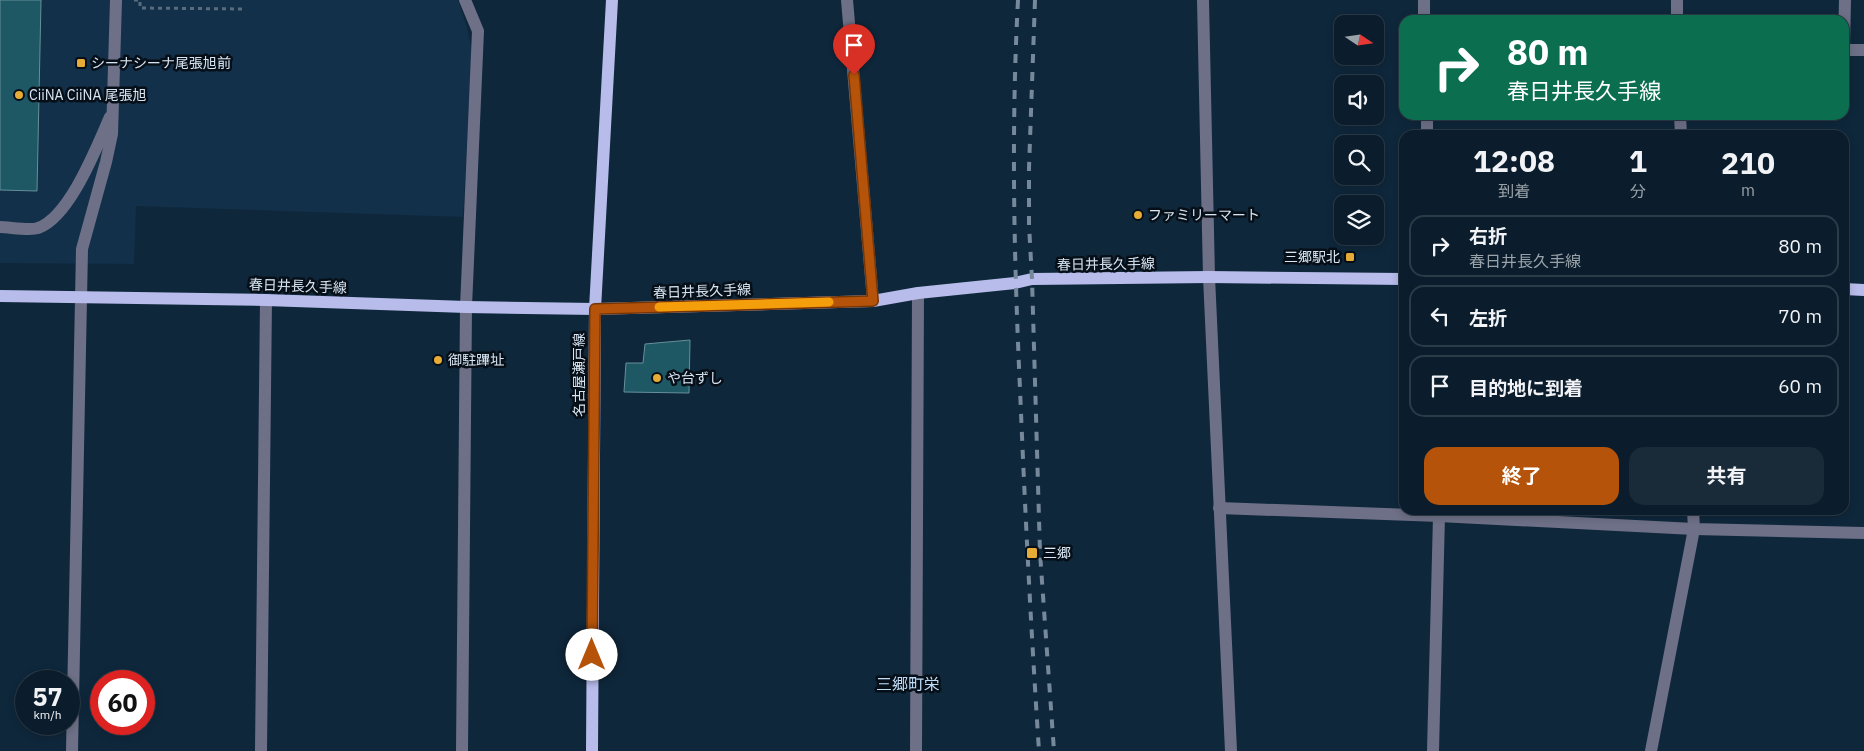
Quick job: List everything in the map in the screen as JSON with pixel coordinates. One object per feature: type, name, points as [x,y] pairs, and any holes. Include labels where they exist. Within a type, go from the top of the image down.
[{"type":"main road","name":"名古屋瀬戸線","points":[[592,751],[595,309],[612,0]]},
{"type":"main road","name":"春日井長久手線","points":[[0,296],[266,300],[466,307],[595,309],[873,301],[918,293],[1016,283],[1032,279],[1209,277],[1399,279]]},
{"type":"main road","points":[[1849,289],[1864,290]]},
{"type":"street","points":[[72,751],[82,249],[112,134],[116,0]]},
{"type":"street","points":[[462,751],[466,307],[478,31],[464,0]]},
{"type":"street","points":[[847,0],[873,301]]},
{"type":"street","points":[[1204,0],[1209,277],[1231,751]]},
{"type":"street","points":[[1424,0],[1424,15]]},
{"type":"street","points":[[1677,0],[1677,15]]},
{"type":"street","points":[[1845,0],[1845,15]]},
{"type":"street","points":[[1849,48],[1864,50]]},
{"type":"street","points":[[0,227],[38,228],[54,217],[72,195],[113,112]]},
{"type":"street","points":[[916,751],[918,293]]},
{"type":"street","points":[[261,751],[266,300]]},
{"type":"street","points":[[1219,508],[1399,515]]},
{"type":"street","points":[[1412,515],[1694,529],[1864,533]]},
{"type":"street","points":[[1651,751],[1694,529],[1693,515]]},
{"type":"street","points":[[1433,751],[1439,516]]},
{"type":"path","points":[[130,0],[140,0],[140,8],[190,10],[244,9]]},
{"type":"shaded area","points":[[0,0],[458,0],[472,52],[463,217],[136,206],[134,264],[0,263]]},
{"type":"building","name":"CiiNA CiiNA 尾張旭","points":[[0,0],[41,0],[37,191],[0,190]]},
{"type":"building","name":"や台ずし","points":[[690,340],[689,393],[624,392],[626,363],[643,363],[645,344]]},
{"type":"railway","points":[[1018,0],[1014,146],[1016,292],[1026,525],[1039,751]]},
{"type":"railway","points":[[1035,0],[1029,168],[1029,225],[1040,553],[1054,751]]},
{"type":"slow traffic","points":[[659,307],[829,302]]},
{"type":"place","name":"シーナシーナ尾張旭前","points":[[81,63]]},
{"type":"place","name":"CiiNA CiiNA 尾張旭","points":[[19,95]]},
{"type":"place","name":"ファミリーマート","points":[[1138,215]]},
{"type":"place","name":"三郷駅北","points":[[1350,257]]},
{"type":"place","name":"御駐蹕址","points":[[438,360]]},
{"type":"place","name":"や台ずし","points":[[657,378]]},
{"type":"place","name":"三郷","points":[[1032,553]]},
{"type":"district","name":"三郷町栄","points":[[908,684]]},
{"type":"route","points":[[592,655],[595,309],[873,301],[854,75]]}]
